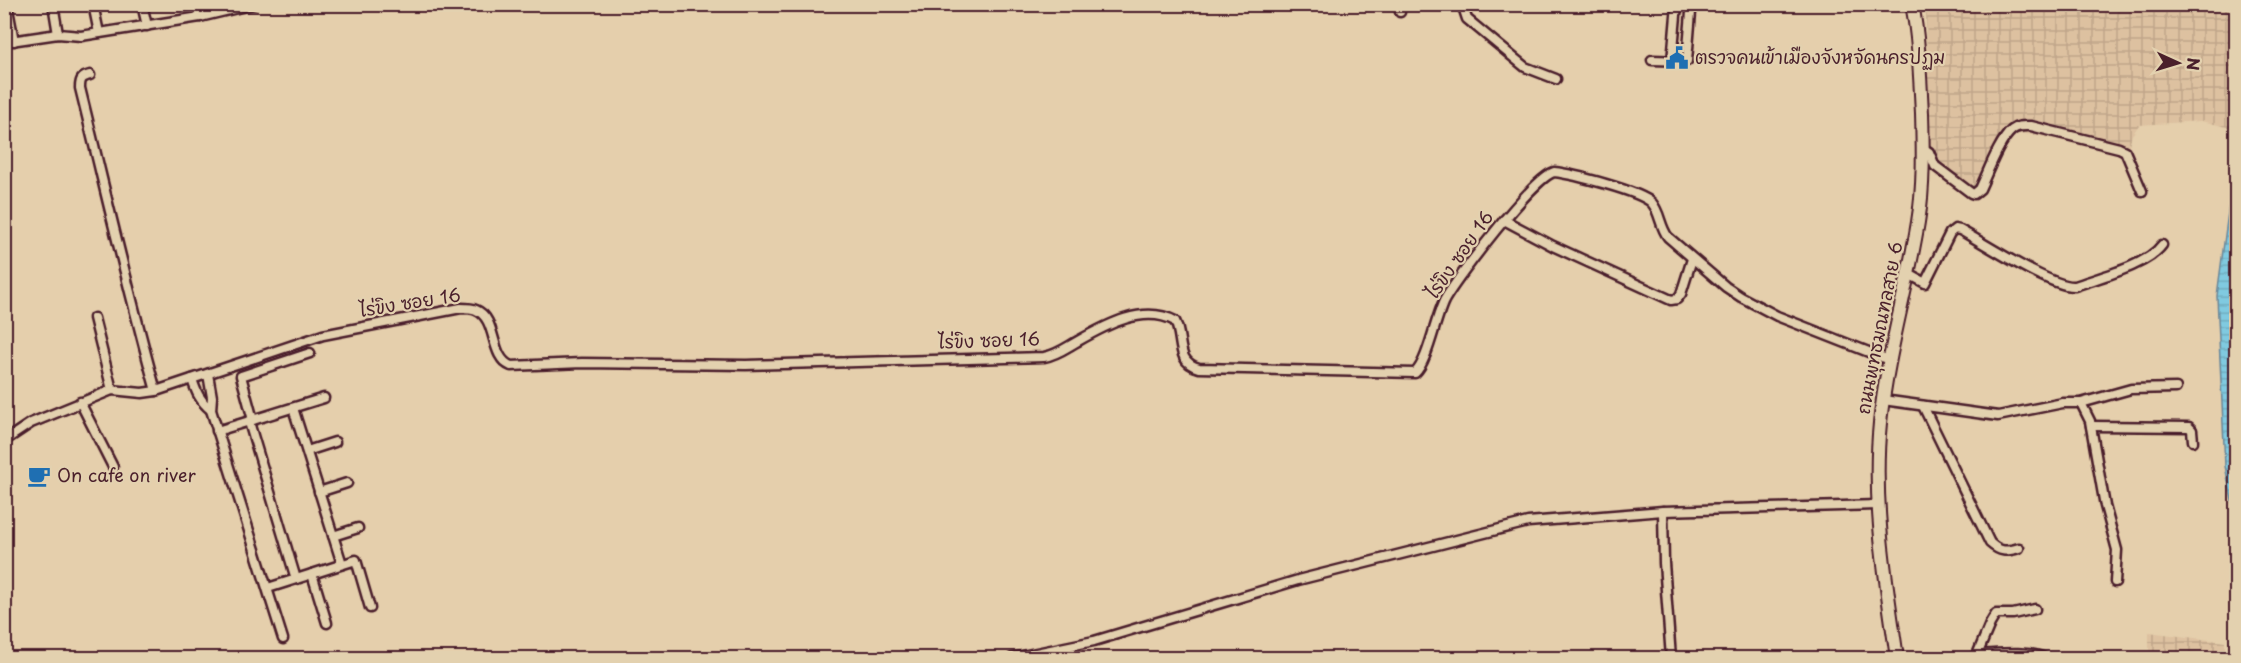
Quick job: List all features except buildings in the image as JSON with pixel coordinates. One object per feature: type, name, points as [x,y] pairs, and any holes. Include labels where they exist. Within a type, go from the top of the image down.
[{"type":"main road","name":"ถนนพุทธมณฑลสาย 6","points":[[1897,658],[1878,505],[1878,446],[1889,360],[1918,220],[1922,175],[1920,79],[1912,4]]},
{"type":"street","points":[[7,4],[14,41]]},
{"type":"street","points":[[53,4],[58,34]]},
{"type":"street","points":[[93,4],[99,33]]},
{"type":"street","points":[[142,4],[147,26]]},
{"type":"street","points":[[196,4],[200,16]]},
{"type":"street","points":[[1462,4],[1467,19],[1524,67],[1556,79]]},
{"type":"street","points":[[1672,61],[1677,4]]},
{"type":"street","points":[[1652,60],[1685,62],[1688,60],[1691,12],[1689,4]]},
{"type":"street","points":[[4,42],[58,34],[81,36],[147,26],[248,5]]},
{"type":"street","points":[[90,75],[83,77],[80,81],[80,88],[128,289],[156,391]]},
{"type":"street","points":[[1923,150],[1929,152],[1935,166],[1974,194],[1980,189],[2004,139],[2020,126],[2031,126],[2125,151],[2142,191]]},
{"type":"street","name":"ไร่ขิง ซอย 16","points":[[4,441],[31,423],[112,390],[142,393],[156,391],[323,335],[461,308],[477,310],[487,321],[502,359],[511,366],[582,363],[746,365],[1044,357],[1055,354],[1098,329],[1120,320],[1133,316],[1151,315],[1175,321],[1179,329],[1183,358],[1195,367],[1415,373],[1422,363],[1444,301],[1504,220],[1548,174],[1557,172],[1623,189],[1643,197],[1655,208],[1663,231],[1668,237],[1726,287],[1777,316],[1889,360]]},
{"type":"street","points":[[1504,220],[1553,246],[1671,300],[1680,296],[1692,259]]},
{"type":"street","points":[[1907,273],[1925,283],[1950,233],[1955,230],[1960,230],[2068,287],[2143,260],[2154,254],[2162,244]]},
{"type":"street","points":[[94,318],[112,390]]},
{"type":"street","points":[[296,579],[251,421],[241,376],[310,353]]},
{"type":"street","points":[[208,374],[212,397],[211,410],[283,639]]},
{"type":"street","points":[[192,379],[201,402],[211,410]]},
{"type":"street","points":[[1883,400],[1998,416],[2081,403],[2131,389],[2176,388]]},
{"type":"street","points":[[217,431],[324,398]]},
{"type":"street","points":[[80,402],[113,467]]},
{"type":"street","points":[[2081,403],[2091,426],[2105,506],[2117,550],[2115,582]]},
{"type":"street","points":[[1923,406],[1990,543],[2005,552],[2019,548]]},
{"type":"street","points":[[293,408],[342,564]]},
{"type":"street","points":[[2091,426],[2189,427],[2193,430],[2193,441]]},
{"type":"street","points":[[307,450],[335,442]]},
{"type":"street","points":[[320,492],[347,483]]},
{"type":"street","points":[[1012,658],[1095,641],[1298,580],[1512,525],[1546,519],[1663,511],[1878,505]]},
{"type":"street","points":[[1663,511],[1671,658]]},
{"type":"street","points":[[333,536],[358,528]]},
{"type":"street","points":[[268,588],[356,560],[370,608]]},
{"type":"street","points":[[312,574],[327,623]]},
{"type":"street","points":[[2035,609],[2013,614],[1996,614],[1989,624],[1976,657],[2030,654],[2045,658]]},
{"type":"shaded area","points":[[1926,5],[2236,5],[2236,129],[2201,121],[2139,125],[2132,135],[2126,154],[2036,135],[2012,133],[1976,201],[1929,166]]},
{"type":"shaded area","points":[[2149,632],[2225,642],[2225,658],[2149,658]]},
{"type":"water","points":[[2236,152],[2236,520],[2225,466],[2217,296]]},
{"type":"place","name":"ตรวจคนเข้าเมืองจังหจัดนครปฏม","points":[[1677,58]]},
{"type":"place","name":"On cafe on river","points":[[39,476]]}]
